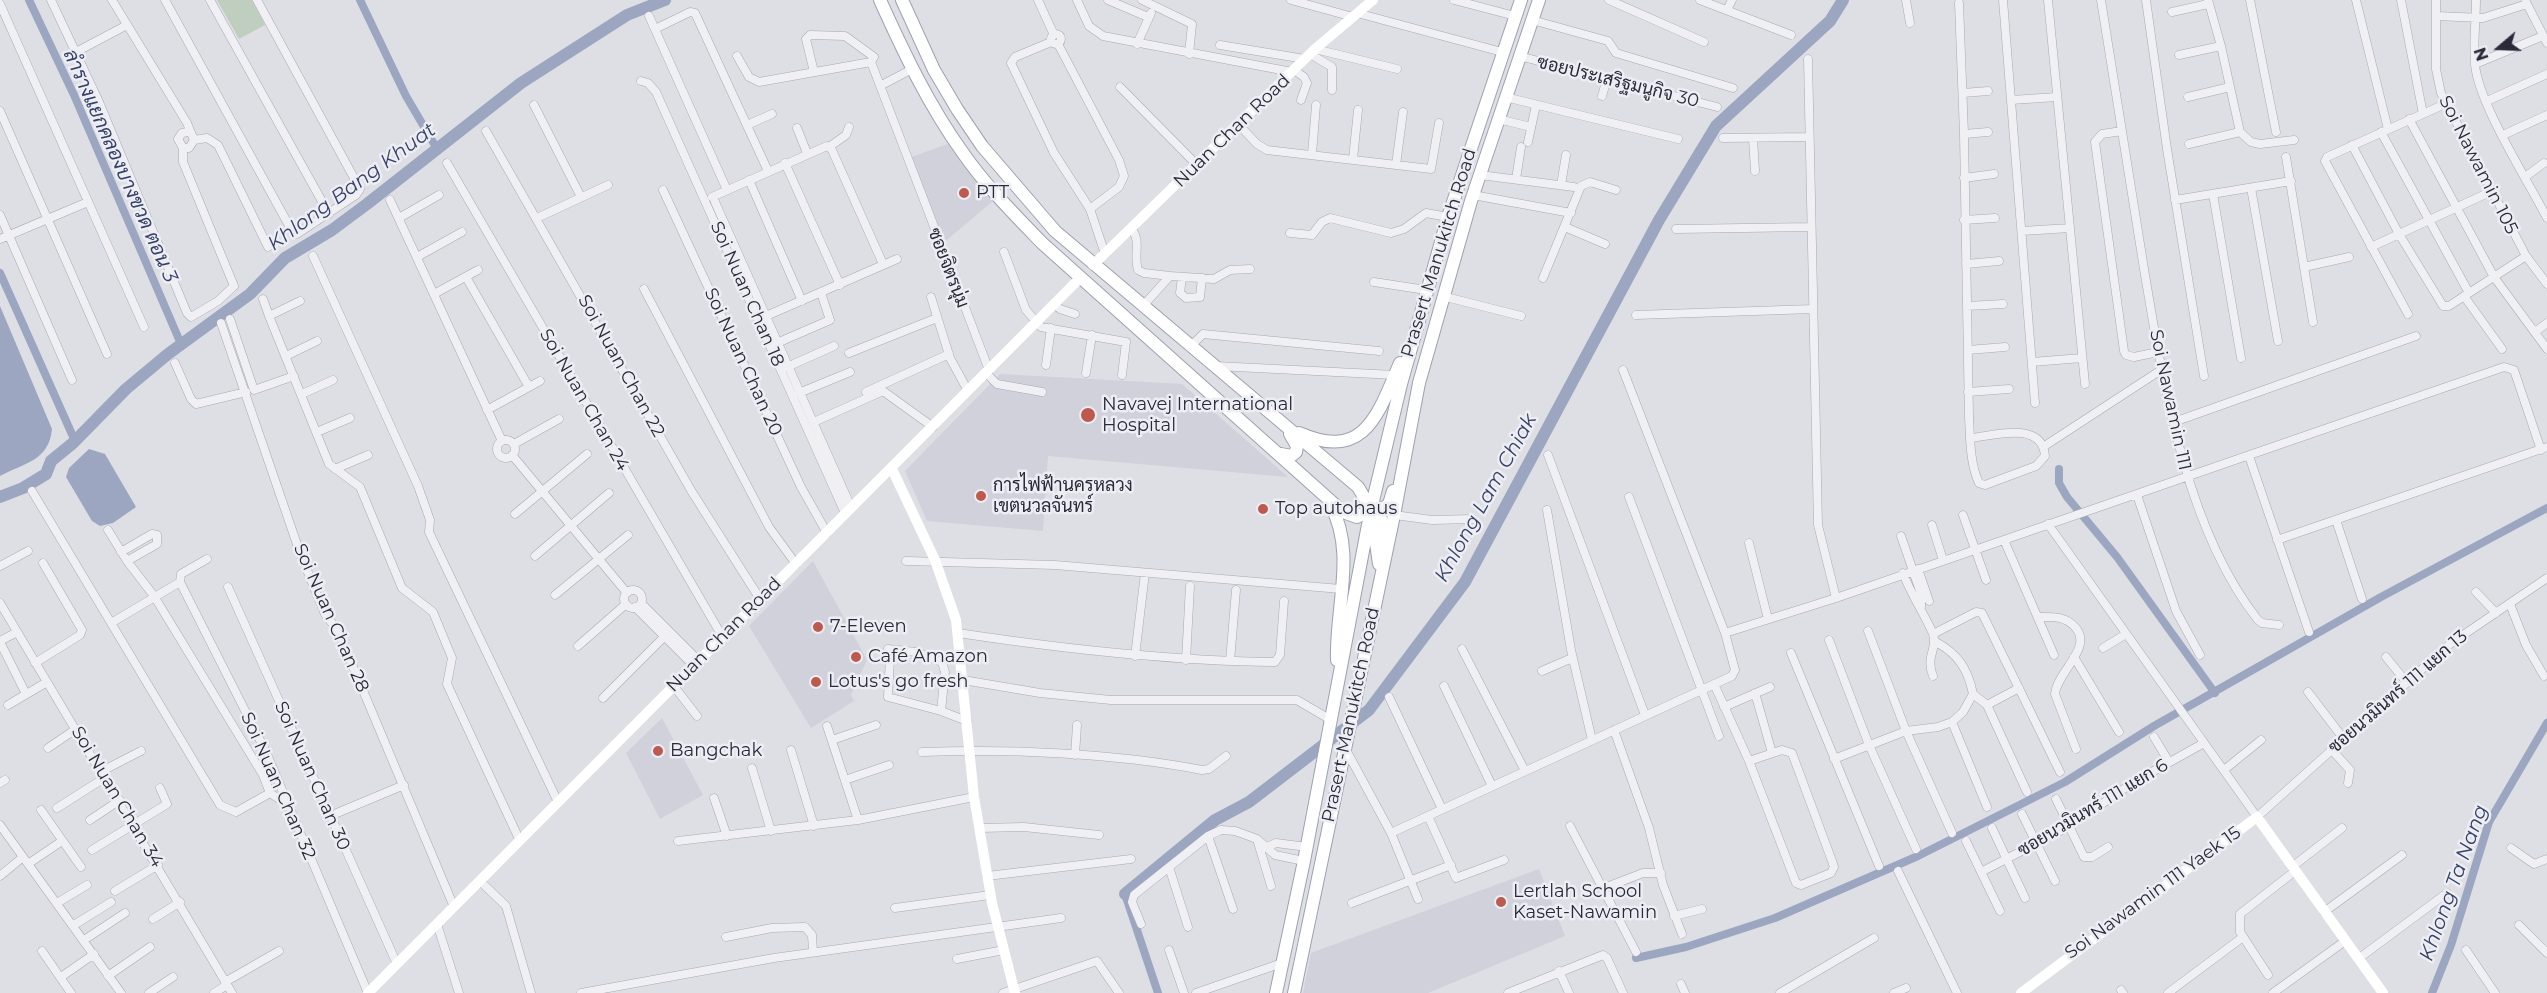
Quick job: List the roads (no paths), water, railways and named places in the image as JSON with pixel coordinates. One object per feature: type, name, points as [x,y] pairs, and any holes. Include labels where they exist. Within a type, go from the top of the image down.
[{"type":"main road","points":[[880,0],[912,69],[943,123],[969,162],[1042,243],[1322,490],[1343,512],[1351,516],[1362,516],[1371,509],[1379,510],[1389,504],[1409,436]]},
{"type":"main road","points":[[902,0],[934,69],[982,146],[1055,231],[1142,307],[1358,487],[1383,525],[1386,548]]},
{"type":"main road","name":"Nuan Chan Road","points":[[1093,265],[1310,54],[1370,0]]},
{"type":"main road","name":"Prasert Manukitch Road","points":[[1371,509],[1414,330],[1448,217],[1521,0]]},
{"type":"main road","name":"Prasert Manukitch Road","points":[[1409,436],[1419,383],[1442,296],[1479,175],[1539,0]]},
{"type":"main road","points":[[1502,52],[1519,56]]},
{"type":"main road","name":"Nuan Chan Road","points":[[368,993],[1081,277]]},
{"type":"main road","points":[[1287,427],[1327,443],[1341,442],[1356,437],[1368,428],[1377,414],[1414,330]]},
{"type":"main road","points":[[1281,454],[1291,456],[1297,446],[1287,427]]},
{"type":"main road","name":"Prasert-Manukitch Road","points":[[1294,993],[1409,436]]},
{"type":"main road","points":[[1383,458],[1400,462]]},
{"type":"main road","points":[[892,469],[935,560],[958,633],[974,797],[990,895],[1015,992]]},
{"type":"main road","points":[[1322,490],[1334,511],[1344,547],[1336,638],[1338,685]]},
{"type":"main road","points":[[1371,509],[1377,543],[1378,586]]},
{"type":"main road","name":"Prasert-Manukitch Road","points":[[1276,993],[1307,847],[1371,509]]},
{"type":"main road","name":"Soi Nawamin 111 Yaek 15","points":[[2021,993],[2257,817],[2383,993]]},
{"type":"street","points":[[51,0],[76,52],[183,304],[191,317],[218,301],[234,286],[183,162],[183,148],[178,139],[182,133],[189,132]]},
{"type":"street","points":[[112,0],[188,123],[189,132],[194,140]]},
{"type":"street","points":[[165,0],[294,233],[300,232],[356,195],[360,189],[257,0]]},
{"type":"street","points":[[210,0],[329,213]]},
{"type":"street","points":[[1038,0],[1055,40],[1119,160],[1124,176],[1119,187],[1090,209]]},
{"type":"street","points":[[1077,0],[1089,26],[1096,33],[1137,44],[1293,71],[1305,78],[1307,83],[1301,100]]},
{"type":"street","points":[[1108,0],[1150,15],[1137,44]]},
{"type":"street","points":[[1142,0],[1192,24],[1189,54]]},
{"type":"street","points":[[1291,0],[1502,52]]},
{"type":"street","points":[[1454,0],[1515,16]]},
{"type":"street","points":[[1609,0],[1704,42]]},
{"type":"street","points":[[1700,0],[1791,35]]},
{"type":"street","points":[[1727,10],[1732,0]]},
{"type":"street","points":[[1906,0],[1910,23]]},
{"type":"street","points":[[2003,0],[2035,404]]},
{"type":"street","points":[[2048,0],[2085,384]]},
{"type":"street","name":"Soi Nawamin 111","points":[[1725,633],[1836,598],[2189,476],[2161,370],[2101,0]]},
{"type":"street","points":[[2146,0],[2175,200],[2204,376]]},
{"type":"street","points":[[2250,0],[2276,132]]},
{"type":"street","points":[[2356,0],[2384,130],[2467,295],[2502,349]]},
{"type":"street","points":[[2401,0],[2423,114]]},
{"type":"street","name":"Soi Nawamin 105","points":[[2436,0],[2436,69],[2445,104],[2526,256],[2547,284]]},
{"type":"street","points":[[2476,0],[2475,64],[2487,101],[2525,177],[2544,204],[2547,218]]},
{"type":"street","points":[[2172,12],[2208,2],[2221,46],[2240,132],[2251,142],[2260,144],[2294,140]]},
{"type":"street","points":[[2436,16],[2476,19],[2526,2],[2545,40],[2475,64]]},
{"type":"street","points":[[1959,3],[1964,134],[1968,392],[1970,438],[1976,475],[1981,485],[2036,466],[2045,456],[2043,447],[2034,436],[2021,432],[1970,438]]},
{"type":"street","points":[[0,6],[144,327]]},
{"type":"street","points":[[655,29],[690,12],[695,13],[768,171]]},
{"type":"street","points":[[649,16],[727,190]]},
{"type":"street","points":[[1532,20],[1608,41],[1616,53],[1733,88]]},
{"type":"street","points":[[76,52],[127,25]]},
{"type":"street","name":"ซอยจิตรนุ่ม","points":[[814,72],[806,39],[810,35],[845,36],[873,54],[871,62],[987,372]]},
{"type":"street","points":[[1055,40],[1015,57],[1011,63],[1054,153],[1090,209],[1105,254]]},
{"type":"street","points":[[1220,45],[1310,54],[1397,69]]},
{"type":"street","points":[[2179,54],[2221,46]]},
{"type":"street","points":[[1310,54],[1332,67],[1332,90]]},
{"type":"street","points":[[737,56],[749,76],[759,82],[871,62]]},
{"type":"street","name":"ซอยประเสริฐมนูกิจ 30","points":[[1519,56],[1717,107]]},
{"type":"street","points":[[1808,59],[1818,525],[1836,598]]},
{"type":"street","points":[[880,86],[912,69]]},
{"type":"street","points":[[2487,101],[2547,74]]},
{"type":"street","points":[[1602,96],[1607,79]]},
{"type":"street","name":"Soi Nuan Chan 18","points":[[641,81],[648,83],[656,92],[742,274],[848,510]]},
{"type":"street","points":[[1120,87],[1197,165]]},
{"type":"street","points":[[2188,97],[2230,87]]},
{"type":"street","points":[[1963,93],[1988,91]]},
{"type":"street","points":[[1505,97],[1678,139]]},
{"type":"street","points":[[2011,100],[2057,97]]},
{"type":"street","points":[[2408,314],[2325,161],[2327,157],[2352,145],[2445,104]]},
{"type":"street","points":[[534,105],[581,197]]},
{"type":"street","points":[[1312,154],[1316,105]]},
{"type":"street","points":[[1516,179],[1536,105]]},
{"type":"street","points":[[1353,159],[1358,110]]},
{"type":"street","points":[[0,111],[107,354]]},
{"type":"street","points":[[1395,165],[1403,112]]},
{"type":"street","points":[[747,125],[772,114]]},
{"type":"street","points":[[2503,135],[2547,115]]},
{"type":"street","points":[[1498,119],[1531,127]]},
{"type":"street","points":[[2409,119],[2494,277],[2547,349]]},
{"type":"street","points":[[1238,124],[1261,148],[1431,169],[1439,123]]},
{"type":"street","points":[[848,510],[766,316],[742,274],[713,200],[727,190],[785,163],[823,146],[829,147],[846,135],[849,127]]},
{"type":"street","points":[[797,128],[807,153]]},
{"type":"street","name":"Soi Nuan Chan 22","points":[[486,131],[692,492],[760,599]]},
{"type":"street","points":[[2122,131],[2102,134],[2095,142],[2124,351],[2126,355],[2134,357],[2158,352]]},
{"type":"street","points":[[1964,134],[1988,132]]},
{"type":"street","points":[[2189,144],[2240,132]]},
{"type":"street","points":[[1723,138],[1809,137]]},
{"type":"street","points":[[183,148],[189,148],[194,140],[207,138],[218,145],[268,247]]},
{"type":"street","points":[[1753,138],[1755,171]]},
{"type":"street","points":[[2352,145],[2399,234],[2441,304],[2446,307],[2526,256]]},
{"type":"street","points":[[829,147],[883,264]]},
{"type":"street","points":[[1561,185],[1566,155]]},
{"type":"street","points":[[2286,157],[2313,322]]},
{"type":"street","name":"Soi Nuan Chan 24","points":[[447,163],[722,636]]},
{"type":"street","points":[[785,163],[840,285]]},
{"type":"street","points":[[2525,177],[2544,163]]},
{"type":"street","points":[[1964,178],[1994,174]]},
{"type":"street","points":[[1479,175],[1574,188]]},
{"type":"street","points":[[749,180],[802,301]]},
{"type":"street","points":[[2175,200],[2290,181]]},
{"type":"street","points":[[1543,278],[1584,183],[1590,182],[1616,190]]},
{"type":"street","points":[[537,218],[608,185]]},
{"type":"street","points":[[2252,188],[2278,341]]},
{"type":"street","name":"Soi Nuan Chan 20","points":[[663,190],[801,487],[827,533]]},
{"type":"street","points":[[2371,247],[2490,192]]},
{"type":"street","points":[[2213,194],[2241,358]]},
{"type":"street","points":[[399,218],[439,195]]},
{"type":"street","points":[[1473,195],[1571,213]]},
{"type":"street","points":[[390,200],[502,441]]},
{"type":"street","points":[[0,239],[88,202]]},
{"type":"street","points":[[1290,233],[1312,235],[1322,222],[1330,218],[1391,233],[1404,229],[1426,213],[1448,217]]},
{"type":"street","points":[[0,215],[72,380]]},
{"type":"street","points":[[1964,220],[1995,218]]},
{"type":"street","points":[[1565,227],[1605,244]]},
{"type":"street","points":[[1676,229],[1811,227]]},
{"type":"street","points":[[1131,228],[1138,239],[1136,260],[1138,270],[1144,273],[1214,279],[1226,272],[1250,269]]},
{"type":"street","points":[[2022,231],[2070,228]]},
{"type":"street","points":[[417,257],[462,232]]},
{"type":"street","points":[[1004,252],[1026,310],[1041,327],[1126,342],[1122,375]]},
{"type":"street","points":[[314,256],[418,486],[430,520],[429,532],[558,802]]},
{"type":"street","points":[[2304,267],[2349,257]]},
{"type":"street","points":[[766,316],[897,259]]},
{"type":"street","points":[[1966,264],[1999,261]]},
{"type":"street","points":[[434,294],[478,270]]},
{"type":"street","points":[[1142,307],[1170,276]]},
{"type":"street","points":[[466,277],[529,387]]},
{"type":"street","points":[[1182,277],[1180,293],[1186,298],[1200,297],[1202,278]]},
{"type":"street","points":[[1374,282],[1426,290]]},
{"type":"street","points":[[644,289],[769,527],[795,564]]},
{"type":"street","points":[[777,343],[830,320],[821,293]]},
{"type":"street","points":[[1442,296],[1521,316]]},
{"type":"street","points":[[931,297],[949,354],[968,392]]},
{"type":"street","points":[[263,299],[329,464],[360,488],[402,588],[433,612],[452,658],[447,684],[520,841]]},
{"type":"street","points":[[269,316],[300,301]]},
{"type":"street","points":[[1054,304],[1060,309],[1075,314]]},
{"type":"street","points":[[1967,306],[2003,304]]},
{"type":"street","points":[[1636,315],[1813,309]]},
{"type":"street","points":[[849,353],[937,318]]},
{"type":"street","points":[[230,319],[254,390],[294,376]]},
{"type":"street","name":"Soi Nuan Chan 28","points":[[221,323],[311,580],[326,614],[338,631],[454,907]]},
{"type":"street","points":[[2535,332],[2547,323]]},
{"type":"street","points":[[1047,365],[1052,328]]},
{"type":"street","points":[[1190,347],[1203,334],[1378,351]]},
{"type":"street","points":[[1086,373],[1092,335]]},
{"type":"street","points":[[2174,422],[2416,336]]},
{"type":"street","points":[[286,356],[317,341]]},
{"type":"street","points":[[787,367],[834,346]]},
{"type":"street","points":[[1968,350],[2005,347]]},
{"type":"street","points":[[866,392],[949,354]]},
{"type":"street","points":[[2032,362],[2082,358]]},
{"type":"street","points":[[175,363],[191,399],[196,404],[246,392]]},
{"type":"street","points":[[1212,365],[1395,375]]},
{"type":"street","points":[[2277,540],[2544,449],[2514,370],[2507,367],[2189,476],[2213,542],[2227,569],[2258,620],[2268,625],[2279,625]]},
{"type":"street","points":[[1391,833],[1732,676],[1736,670],[1725,633],[1623,370]]},
{"type":"street","points":[[2043,447],[2161,370]]},
{"type":"street","points":[[799,393],[850,372]]},
{"type":"street","points":[[987,372],[997,384],[1042,392]]},
{"type":"street","points":[[302,394],[333,380]]},
{"type":"street","points":[[487,410],[540,381]]},
{"type":"street","points":[[1968,392],[2009,389]]},
{"type":"street","points":[[816,421],[883,391],[933,427]]},
{"type":"street","points":[[317,432],[350,418]]},
{"type":"street","points":[[514,444],[559,419]]},
{"type":"street","points":[[512,455],[504,458],[499,454],[498,446],[502,441],[508,440],[514,444]]},
{"type":"street","points":[[512,455],[514,444]]},
{"type":"street","points":[[515,514],[587,454]]},
{"type":"street","points":[[335,469],[368,455]]},
{"type":"street","points":[[512,455],[627,593]]},
{"type":"street","points":[[1548,455],[1645,715]]},
{"type":"street","points":[[2249,456],[2309,632]]},
{"type":"street","points":[[32,491],[220,805],[236,812],[270,793]]},
{"type":"street","points":[[535,556],[609,493]]},
{"type":"street","points":[[2137,495],[2176,611],[2200,655]]},
{"type":"street","points":[[1629,497],[1719,736]]},
{"type":"street","points":[[1547,510],[1572,658],[1592,740]]},
{"type":"street","points":[[1394,515],[1432,520],[1473,519]]},
{"type":"street","points":[[1963,515],[1986,580]]},
{"type":"street","points":[[2336,520],[2362,599]]},
{"type":"street","points":[[2048,524],[2257,817]]},
{"type":"street","points":[[1932,525],[1943,560]]},
{"type":"street","points":[[108,530],[127,561],[154,596],[263,776],[270,793],[285,803]]},
{"type":"street","points":[[121,552],[152,534],[157,535],[157,544],[127,561]]},
{"type":"street","points":[[555,595],[628,535]]},
{"type":"street","points":[[1901,536],[1929,601]]},
{"type":"street","points":[[2004,540],[2018,578],[2039,617],[2054,655]]},
{"type":"street","points":[[1749,543],[1768,619]]},
{"type":"street","points":[[0,566],[28,551]]},
{"type":"street","points":[[111,623],[180,582],[181,574],[207,559]]},
{"type":"street","points":[[906,561],[935,560],[1145,573],[1341,589]]},
{"type":"street","points":[[35,663],[80,635],[82,630],[43,563]]},
{"type":"street","points":[[1915,569],[1921,594],[1921,607]]},
{"type":"street","points":[[1135,656],[1145,573]]},
{"type":"street","points":[[1903,573],[1912,597],[1921,607],[1936,642],[1958,657],[1964,666],[1973,694],[1987,705],[2027,792]]},
{"type":"street","name":"ซอยนวมินทร์ 111 แยก 13","points":[[2257,817],[2451,643],[2547,578]]},
{"type":"street","name":"Soi Nuan Chan 32","points":[[180,582],[266,752],[285,803],[368,993]]},
{"type":"street","points":[[1186,660],[1190,586]]},
{"type":"street","name":"Soi Nuan Chan 30","points":[[228,587],[397,964]]},
{"type":"street","points":[[1230,661],[1236,590]]},
{"type":"street","points":[[627,593],[634,591],[639,593],[638,605],[664,637],[696,662]]},
{"type":"street","points":[[2476,592],[2496,613]]},
{"type":"street","points":[[626,604],[627,593]]},
{"type":"street","points":[[958,633],[1135,656],[1230,661],[1279,659],[1284,601]]},
{"type":"street","name":"Soi Nuan Chan 34","points":[[0,603],[120,800],[232,993]]},
{"type":"street","points":[[2510,603],[2526,645],[2544,676]]},
{"type":"street","points":[[578,646],[626,604],[638,605],[696,662]]},
{"type":"street","points":[[1933,634],[1976,612],[1982,613],[2060,772]]},
{"type":"street","points":[[2039,617],[2065,620],[2079,632],[2081,645],[2056,684],[2055,694],[2061,716],[2076,748]]},
{"type":"street","points":[[17,632],[0,642],[26,694]]},
{"type":"street","points":[[1868,632],[1906,731],[1952,833]]},
{"type":"street","points":[[2103,648],[2126,634]]},
{"type":"street","points":[[603,698],[664,637]]},
{"type":"street","points":[[1829,640],[1869,745],[1916,849]]},
{"type":"street","points":[[1933,676],[1929,657],[1936,642]]},
{"type":"street","points":[[1462,649],[1525,771]]},
{"type":"street","points":[[941,711],[945,672],[942,662],[916,652],[889,654],[888,697],[941,711],[967,721]]},
{"type":"street","points":[[1791,654],[1879,866]]},
{"type":"street","points":[[2074,657],[2119,732]]},
{"type":"street","points":[[2386,657],[2407,683]]},
{"type":"street","points":[[1542,671],[1572,658]]},
{"type":"street","points":[[963,680],[1040,693],[1111,700],[1297,700],[1330,725]]},
{"type":"street","points":[[8,705],[47,682]]},
{"type":"street","points":[[1714,684],[1749,761],[1797,883],[1801,885],[1831,873],[1834,867],[1792,753],[1787,750],[1749,761]]},
{"type":"street","points":[[674,685],[697,716]]},
{"type":"street","points":[[1444,686],[1492,786]]},
{"type":"street","points":[[1724,707],[1770,687]]},
{"type":"street","points":[[1987,705],[2019,688]]},
{"type":"street","points":[[2308,692],[2343,738]]},
{"type":"street","points":[[1755,693],[1772,753]]},
{"type":"street","points":[[1834,759],[1906,731],[1938,727],[1952,722],[1963,712],[1973,694]]},
{"type":"street","points":[[1389,697],[1442,809]]},
{"type":"street","points":[[228,719],[239,713],[243,707]]},
{"type":"street","points":[[1952,722],[1987,807]]},
{"type":"street","points":[[832,740],[876,725]]},
{"type":"street","points":[[1075,756],[1077,725]]},
{"type":"street","points":[[827,726],[858,820]]},
{"type":"street","points":[[48,748],[76,729]]},
{"type":"street","points":[[1614,730],[1649,828],[1674,916],[1682,934]]},
{"type":"street","points":[[2154,737],[2169,762]]},
{"type":"street","points":[[2224,770],[2261,740]]},
{"type":"street","points":[[1346,742],[1391,833],[1418,899]]},
{"type":"street","name":"ซอยนวมินทร์ 111 แยก 6","points":[[1981,872],[2068,827],[2169,762],[2204,743]]},
{"type":"street","points":[[2331,749],[2350,770],[2348,783]]},
{"type":"street","points":[[791,750],[814,826]]},
{"type":"street","points":[[922,752],[970,750],[1075,756],[1202,770],[1209,769],[1226,756]]},
{"type":"street","points":[[57,808],[141,751]]},
{"type":"street","points":[[845,780],[889,765]]},
{"type":"street","points":[[752,768],[771,831]]},
{"type":"street","points":[[337,813],[404,785]]},
{"type":"street","points":[[92,850],[133,822],[167,804],[160,788]]},
{"type":"street","points":[[678,842],[858,820],[974,797]]},
{"type":"street","points":[[714,798],[727,836]]},
{"type":"street","points":[[90,820],[120,800]]},
{"type":"street","points":[[2056,800],[2084,857],[2092,857],[2108,848]]},
{"type":"street","points":[[41,810],[81,867]]},
{"type":"street","points":[[2022,814],[2055,881]]},
{"type":"street","points":[[1428,816],[1457,879],[1504,860]]},
{"type":"street","points":[[0,825],[74,925],[118,992]]},
{"type":"street","points":[[980,828],[1024,826],[1099,835]]},
{"type":"street","points":[[1570,826],[1636,952]]},
{"type":"street","points":[[1992,828],[2025,897]]},
{"type":"street","points":[[2268,975],[2243,937],[2239,926],[2243,909],[2342,828]]},
{"type":"street","points":[[1141,924],[1132,898],[1208,836],[1221,830],[1235,831],[1257,839],[1275,855],[1304,861]]},
{"type":"street","points":[[1208,836],[1233,909]]},
{"type":"street","points":[[1257,839],[1271,886]]},
{"type":"street","points":[[0,876],[62,841]]},
{"type":"street","points":[[1966,842],[2000,912]]},
{"type":"street","points":[[1267,847],[1276,843],[1307,847]]},
{"type":"street","points":[[2511,848],[2534,864],[2547,859]]},
{"type":"street","points":[[2325,912],[2402,855]]},
{"type":"street","points":[[987,876],[1131,859]]},
{"type":"street","points":[[115,891],[158,865]]},
{"type":"street","points":[[1352,903],[1409,879],[1451,865]]},
{"type":"street","points":[[1169,867],[1188,927]]},
{"type":"street","points":[[1898,872],[1957,993]]},
{"type":"street","points":[[1604,888],[1643,873],[1661,873]]},
{"type":"street","points":[[480,881],[506,906],[531,993]]},
{"type":"street","points":[[57,903],[87,885]]},
{"type":"street","points":[[2358,959],[2447,893]]},
{"type":"street","points":[[895,908],[990,895]]},
{"type":"street","points":[[74,925],[111,902]]},
{"type":"street","points":[[153,919],[180,902]]},
{"type":"street","points":[[1674,916],[1702,909]]},
{"type":"street","points":[[84,940],[125,913]]},
{"type":"street","points":[[581,993],[813,952],[1061,918]]},
{"type":"street","points":[[437,924],[459,993]]},
{"type":"street","points":[[2519,926],[2547,953]]},
{"type":"street","points":[[726,937],[772,928],[806,927],[811,931],[813,952]]},
{"type":"street","points":[[2168,993],[2243,937]]},
{"type":"street","points":[[1780,993],[1874,938]]},
{"type":"street","points":[[2272,993],[2345,941]]},
{"type":"street","points":[[108,976],[150,947]]},
{"type":"street","points":[[957,959],[1004,950]]},
{"type":"street","points":[[1169,950],[1184,993]]},
{"type":"street","points":[[2466,950],[2495,993]]},
{"type":"street","points":[[42,951],[71,993]]},
{"type":"street","points":[[214,993],[226,983],[279,951]]},
{"type":"street","points":[[61,977],[94,954]]},
{"type":"street","points":[[1508,993],[1603,955],[1607,958],[1623,993]]},
{"type":"street","points":[[1003,993],[1015,992],[1097,961],[1104,968],[1119,993]]},
{"type":"street","points":[[1196,993],[1282,963]]},
{"type":"street","points":[[1559,971],[1567,993]]},
{"type":"street","points":[[149,993],[173,978]]},
{"type":"street","points":[[1681,984],[1685,993]]},
{"type":"street","points":[[1894,993],[1906,988]]},
{"type":"water","points":[[0,306],[52,429],[50,440],[41,455],[0,476]]},
{"type":"water","points":[[89,449],[105,454],[136,507],[113,523],[100,526],[92,521],[66,477],[69,468]]},
{"type":"waterway","name":"ลำรางแยกคลองบางขวด ตอน 3","points":[[29,0],[74,95],[181,344]]},
{"type":"waterway","points":[[360,0],[406,96],[437,149]]},
{"type":"waterway","name":"Khlong Bang Khuat","points":[[0,497],[23,488],[46,474],[51,461],[73,443],[126,389],[168,354],[250,294],[285,258],[332,230],[521,83],[627,15],[665,0]]},
{"type":"waterway","name":"Khlong Lam Chiak","points":[[1125,894],[1215,820],[1249,802],[1369,710],[1465,582],[1659,220],[1716,126],[1830,21],[1843,0]]},
{"type":"waterway","points":[[0,273],[75,441]]},
{"type":"waterway","points":[[2059,469],[2059,483],[2067,497],[2117,557],[2215,693]]},
{"type":"waterway","points":[[1636,958],[1686,947],[1775,918],[1918,856],[2065,782],[2154,726],[2381,597],[2547,508]]},
{"type":"waterway","name":"Khlong Ta Nang","points":[[2432,993],[2451,945],[2489,822],[2547,723]]},
{"type":"waterway","name":"Khlong Lam Chiak","points":[[1125,894],[1158,993]]},
{"type":"place","name":"PTT","points":[[964,193]]},
{"type":"place","name":"Navavej International Hospital","points":[[1088,415]]},
{"type":"place","name":"การไฟฟ้านครหลวง เขตนวลจันทร์","points":[[981,496]]},
{"type":"place","name":"Top autohaus","points":[[1263,509]]},
{"type":"place","name":"7-Eleven","points":[[818,627]]},
{"type":"place","name":"Café Amazon","points":[[856,657]]},
{"type":"place","name":"Lotus's go fresh","points":[[816,682]]},
{"type":"place","name":"Bangchak","points":[[658,751]]},
{"type":"place","name":"Lertlah School Kaset-Nawamin","points":[[1501,902]]}]
